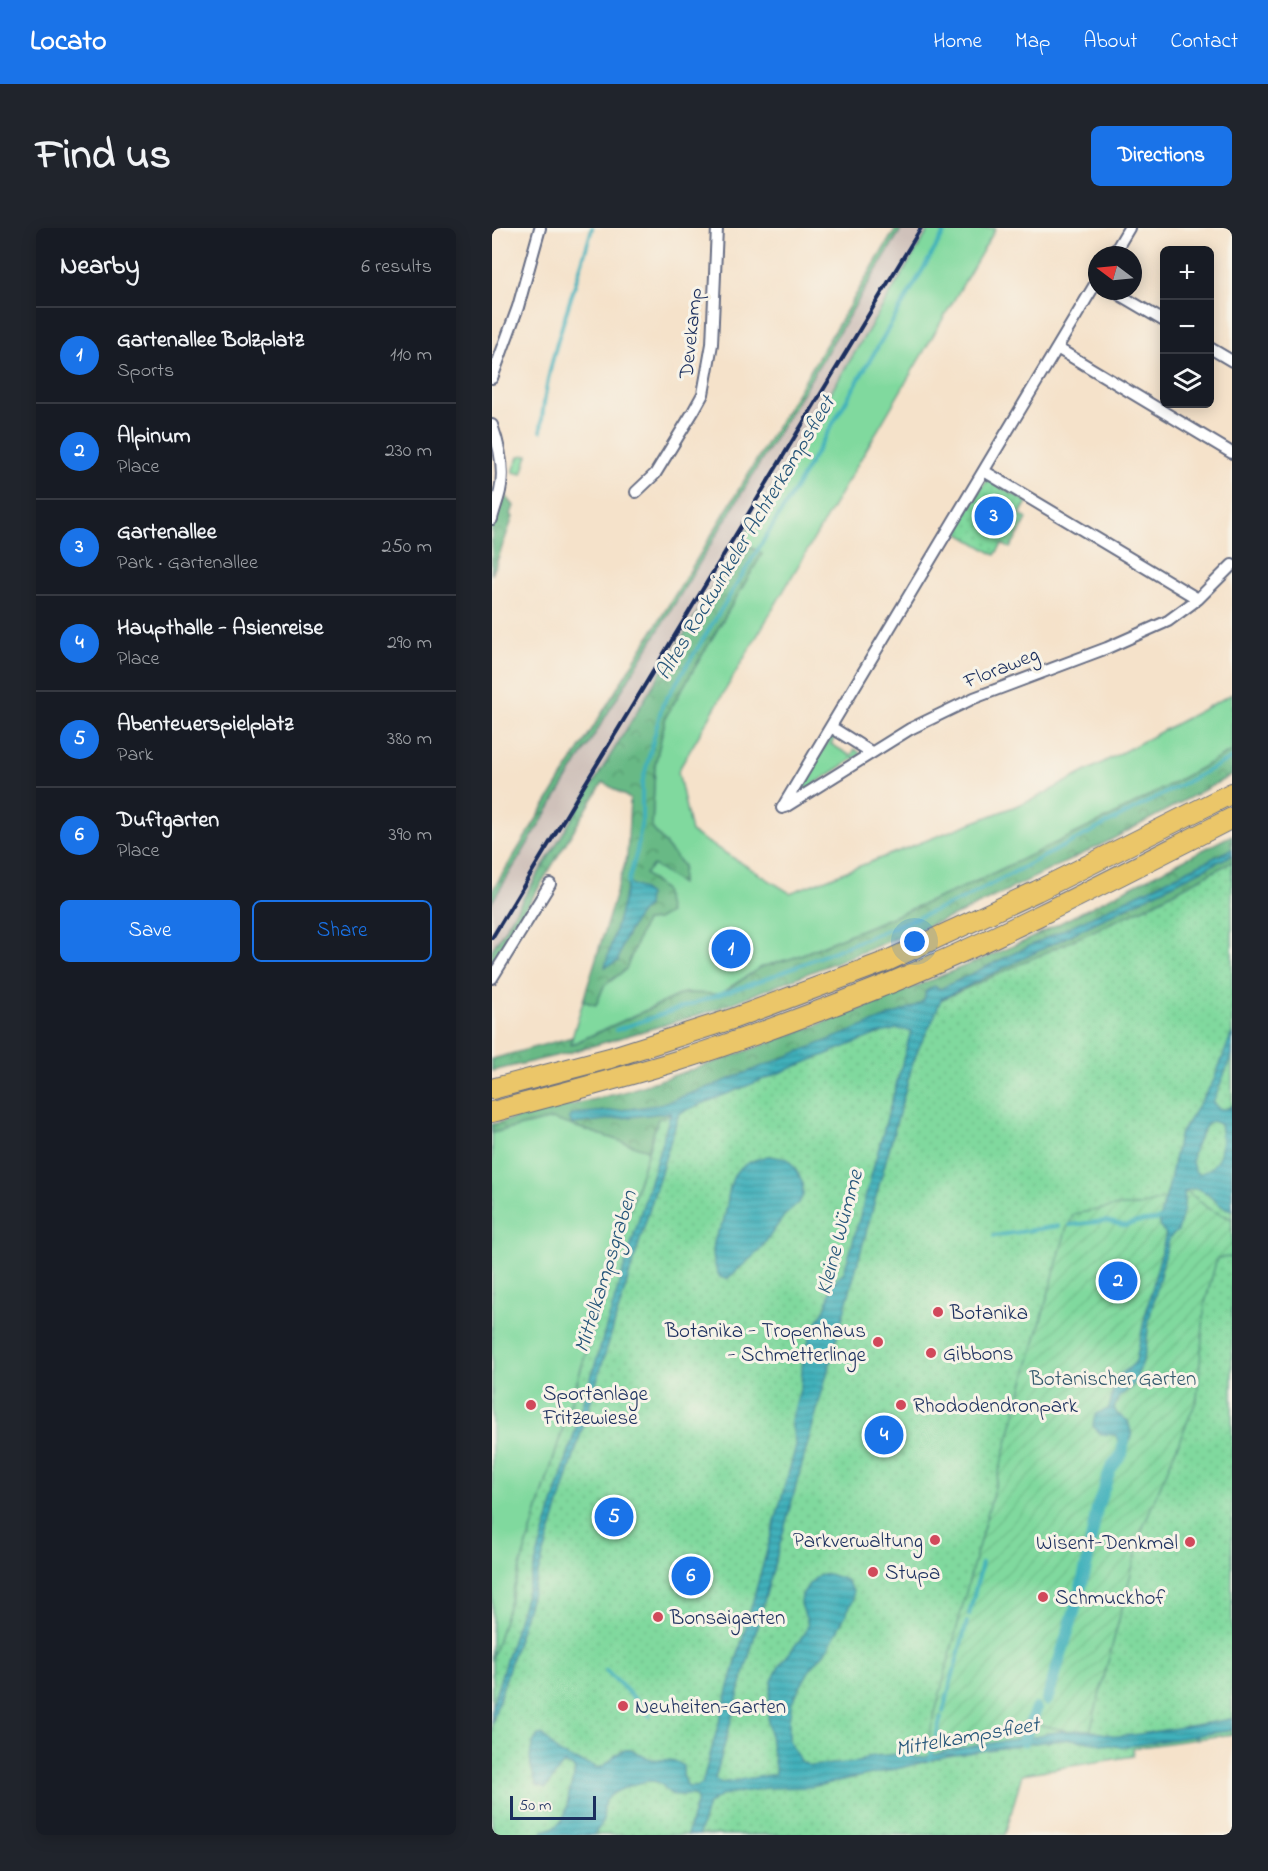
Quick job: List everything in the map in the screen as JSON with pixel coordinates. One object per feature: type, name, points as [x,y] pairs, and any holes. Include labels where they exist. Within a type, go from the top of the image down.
[{"type":"highway","points":[[492,1089],[609,1058],[732,1019],[887,961],[1026,896],[1232,794]]},
{"type":"highway","points":[[492,1112],[681,1060],[821,1010],[894,981],[1046,912],[1228,820]]},
{"type":"street","points":[[492,378],[518,307],[540,228]]},
{"type":"street","name":"Devekamp","points":[[636,492],[655,474],[703,394],[712,344],[717,228]]},
{"type":"street","points":[[1118,246],[1129,228]]},
{"type":"street","points":[[871,752],[831,727],[1088,296]]},
{"type":"street","points":[[1128,300],[1160,319]]},
{"type":"street","points":[[1057,348],[1232,453]]},
{"type":"street","points":[[1214,351],[1232,361]]},
{"type":"street","points":[[492,425],[500,454],[501,471],[500,491],[492,519]]},
{"type":"street","points":[[984,471],[1198,599]]},
{"type":"street","name":"Floraweg","points":[[831,727],[782,808],[910,729],[974,698],[1107,648],[1168,621],[1198,599],[1232,565]]},
{"type":"street","points":[[492,978],[549,884]]},
{"type":"shaded area","points":[[902,228],[931,228],[492,950],[492,902]]},
{"type":"green space","points":[[896,228],[902,228],[492,902],[492,891],[694,564]]},
{"type":"green space","points":[[930,228],[996,228],[678,771],[691,832],[790,893],[1034,799],[1232,694],[1232,751],[1112,816],[962,888],[793,958],[761,967],[720,994],[683,993],[570,1045],[583,1001],[596,1005],[604,986],[626,969],[645,921],[657,920],[664,890],[644,874],[653,865],[681,883],[683,866],[652,828],[655,765],[666,716],[762,554],[741,541]]},
{"type":"green space","points":[[528,455],[522,474],[513,472],[519,456]]},
{"type":"green space","points":[[987,479],[1027,502],[1020,514],[1027,519],[1010,548],[1002,544],[995,555],[955,531]]},
{"type":"green space","points":[[506,496],[514,506],[511,514],[513,517],[492,575],[492,522]]},
{"type":"green space","points":[[741,541],[762,554],[666,716],[655,765],[652,828],[683,866],[681,884],[653,865],[645,874],[664,890],[669,913],[657,920],[645,921],[626,969],[604,986],[596,1005],[583,1001],[627,857],[630,799],[603,782],[492,964],[492,950]],"holes":[[[642,889],[647,906],[635,919],[621,947]]]},
{"type":"green space","points":[[831,736],[835,737],[831,744],[851,756],[855,749],[861,754],[794,797]]},
{"type":"green space","points":[[1232,751],[1232,775],[1107,842],[961,913],[712,1011],[568,1053],[492,1071],[492,1059],[572,1037],[571,1045],[684,993],[720,994],[761,967],[793,958],[962,888],[1112,816]]},
{"type":"green space","points":[[1232,835],[1232,862],[1142,909],[837,1047],[658,1119],[648,1150],[552,1119],[492,1133],[492,1124],[624,1092],[724,1059],[861,1009],[1025,941]]},
{"type":"green space","name":"Rhododendronpark","points":[[1232,862],[1232,1734],[1133,1748],[1133,1756],[1022,1774],[1005,1835],[492,1835],[492,1659],[658,1119],[837,1047],[1142,909]]},
{"type":"green space","name":"Sportanlage Fritzewiese","points":[[552,1119],[648,1150],[492,1659],[492,1133]]},
{"type":"green space","name":"Botanischer Garten","points":[[1188,1192],[1209,1209],[1232,1219],[1232,1257],[1217,1258],[1205,1303],[1197,1399],[1143,1527],[1089,1735],[1035,1724],[926,1748],[971,1573],[1066,1230],[1074,1214],[1119,1206],[1140,1206]]},
{"type":"water","points":[[1232,849],[1232,855],[941,999],[912,1066],[715,1779],[721,1783],[776,1774],[768,1722],[772,1681],[780,1665],[806,1632],[808,1624],[801,1604],[802,1595],[818,1576],[828,1574],[846,1580],[853,1591],[853,1600],[829,1647],[809,1671],[792,1702],[789,1740],[800,1761],[810,1766],[859,1762],[867,1757],[899,1754],[916,1758],[927,1757],[946,1751],[1063,1731],[1086,1730],[1116,1736],[1134,1735],[1232,1719],[1232,1730],[1122,1747],[1071,1739],[1034,1743],[947,1756],[811,1787],[767,1788],[722,1795],[708,1804],[699,1835],[687,1835],[697,1800],[695,1795],[671,1794],[659,1783],[652,1781],[638,1783],[615,1792],[606,1800],[602,1823],[593,1835],[541,1835],[543,1831],[557,1825],[564,1817],[575,1771],[572,1766],[563,1764],[546,1788],[537,1785],[530,1760],[532,1747],[538,1735],[542,1735],[563,1755],[598,1768],[621,1752],[631,1750],[647,1758],[669,1760],[683,1766],[683,1775],[688,1787],[697,1787],[702,1784],[796,1446],[791,1422],[801,1386],[803,1356],[814,1327],[826,1307],[833,1282],[844,1272],[911,1031],[897,1029],[877,1034],[679,1113],[492,1723],[492,1707],[671,1112],[572,1124],[569,1118],[573,1114],[658,1105],[915,1006],[924,1000],[926,991],[934,986],[940,989]]},
{"type":"water","points":[[628,883],[642,889],[648,895],[647,906],[628,932],[618,961],[605,967]]},
{"type":"water","points":[[1232,1033],[1232,1054],[1213,1103],[1219,1109],[1232,1106],[1232,1210],[1219,1204],[1204,1191],[1192,1189],[1184,1192],[1184,1208],[1178,1231],[1169,1239],[1149,1320],[1142,1364],[1133,1385],[1118,1398],[1114,1408],[1117,1414],[1128,1421],[1132,1436],[1126,1451],[1122,1454],[1116,1435],[1101,1434],[1093,1426],[1094,1420],[1096,1414],[1109,1408],[1117,1378],[1136,1361],[1166,1234],[1161,1229],[1159,1219],[1168,1190],[1179,1136],[1213,1082]],"holes":[[[1212,1121],[1220,1124],[1222,1140],[1217,1161],[1212,1167],[1198,1174],[1192,1163],[1197,1142],[1208,1123]]]},
{"type":"water","points":[[768,1156],[787,1159],[802,1181],[803,1195],[799,1203],[784,1216],[759,1251],[727,1279],[720,1277],[714,1262],[714,1241],[726,1213],[734,1175],[745,1165]]},
{"type":"waterway","points":[[541,431],[554,353],[592,228]]},
{"type":"waterway","name":"Altes Rockwinkeler Achterkampsfleet","points":[[628,883],[637,851],[642,819],[642,784],[662,706],[789,499],[947,228]]},
{"type":"waterway","points":[[616,1030],[765,979],[961,900],[1232,758]]},
{"type":"waterway","points":[[1070,1225],[1106,1221],[1126,1226],[1136,1222],[1163,1219]]},
{"type":"waterway","points":[[994,1236],[1058,1226]]},
{"type":"waterway","points":[[1047,1700],[1078,1599],[1097,1508],[1111,1468],[1122,1454],[1124,1439]]},
{"type":"waterway","points":[[969,1615],[982,1563]]},
{"type":"waterway","points":[[943,1712],[967,1622]]},
{"type":"waterway","points":[[606,1670],[639,1703]]},
{"type":"waterway","points":[[642,1707],[650,1716]]},
{"type":"waterway","name":"Mittelkampsfleet","points":[[1023,1741],[1036,1709]]},
{"type":"waterway","name":"Mittelkampsfleet","points":[[930,1759],[941,1717]]},
{"type":"railway","points":[[492,938],[921,228]]},
{"type":"place","name":"Gartenallee","points":[[994,516]]},
{"type":"place","name":"Gartenallee Bolzplatz","points":[[731,949]]},
{"type":"place","name":"Alpinum","points":[[1118,1281]]},
{"type":"place","name":"Botanika","points":[[938,1312]]},
{"type":"place","name":"Botanika - Tropenhaus - Schmetterlinge","points":[[878,1342]]},
{"type":"place","name":"Gibbons","points":[[931,1353]]},
{"type":"place","name":"Sportanlage Fritzewiese","points":[[531,1405]]},
{"type":"place","name":"Rhododendronpark","points":[[901,1405]]},
{"type":"place","name":"Haupthalle - Asienreise","points":[[884,1435]]},
{"type":"place","name":"Abenteuerspielplatz","points":[[614,1517]]},
{"type":"place","name":"Parkverwaltung","points":[[935,1540]]},
{"type":"place","name":"Wisent-Denkmal","points":[[1190,1542]]},
{"type":"place","name":"Stupa","points":[[873,1572]]},
{"type":"place","name":"Duftgarten","points":[[691,1576]]},
{"type":"place","name":"Schmuckhof","points":[[1043,1597]]},
{"type":"place","name":"Bonsaigarten","points":[[658,1617]]},
{"type":"place","name":"Neuheiten-Garten","points":[[623,1706]]},
{"type":"water label","name":"Kleine Wümme","points":[[838,1232]]},
{"type":"water label","name":"Mittelkampsgraben","points":[[604,1271]]}]
